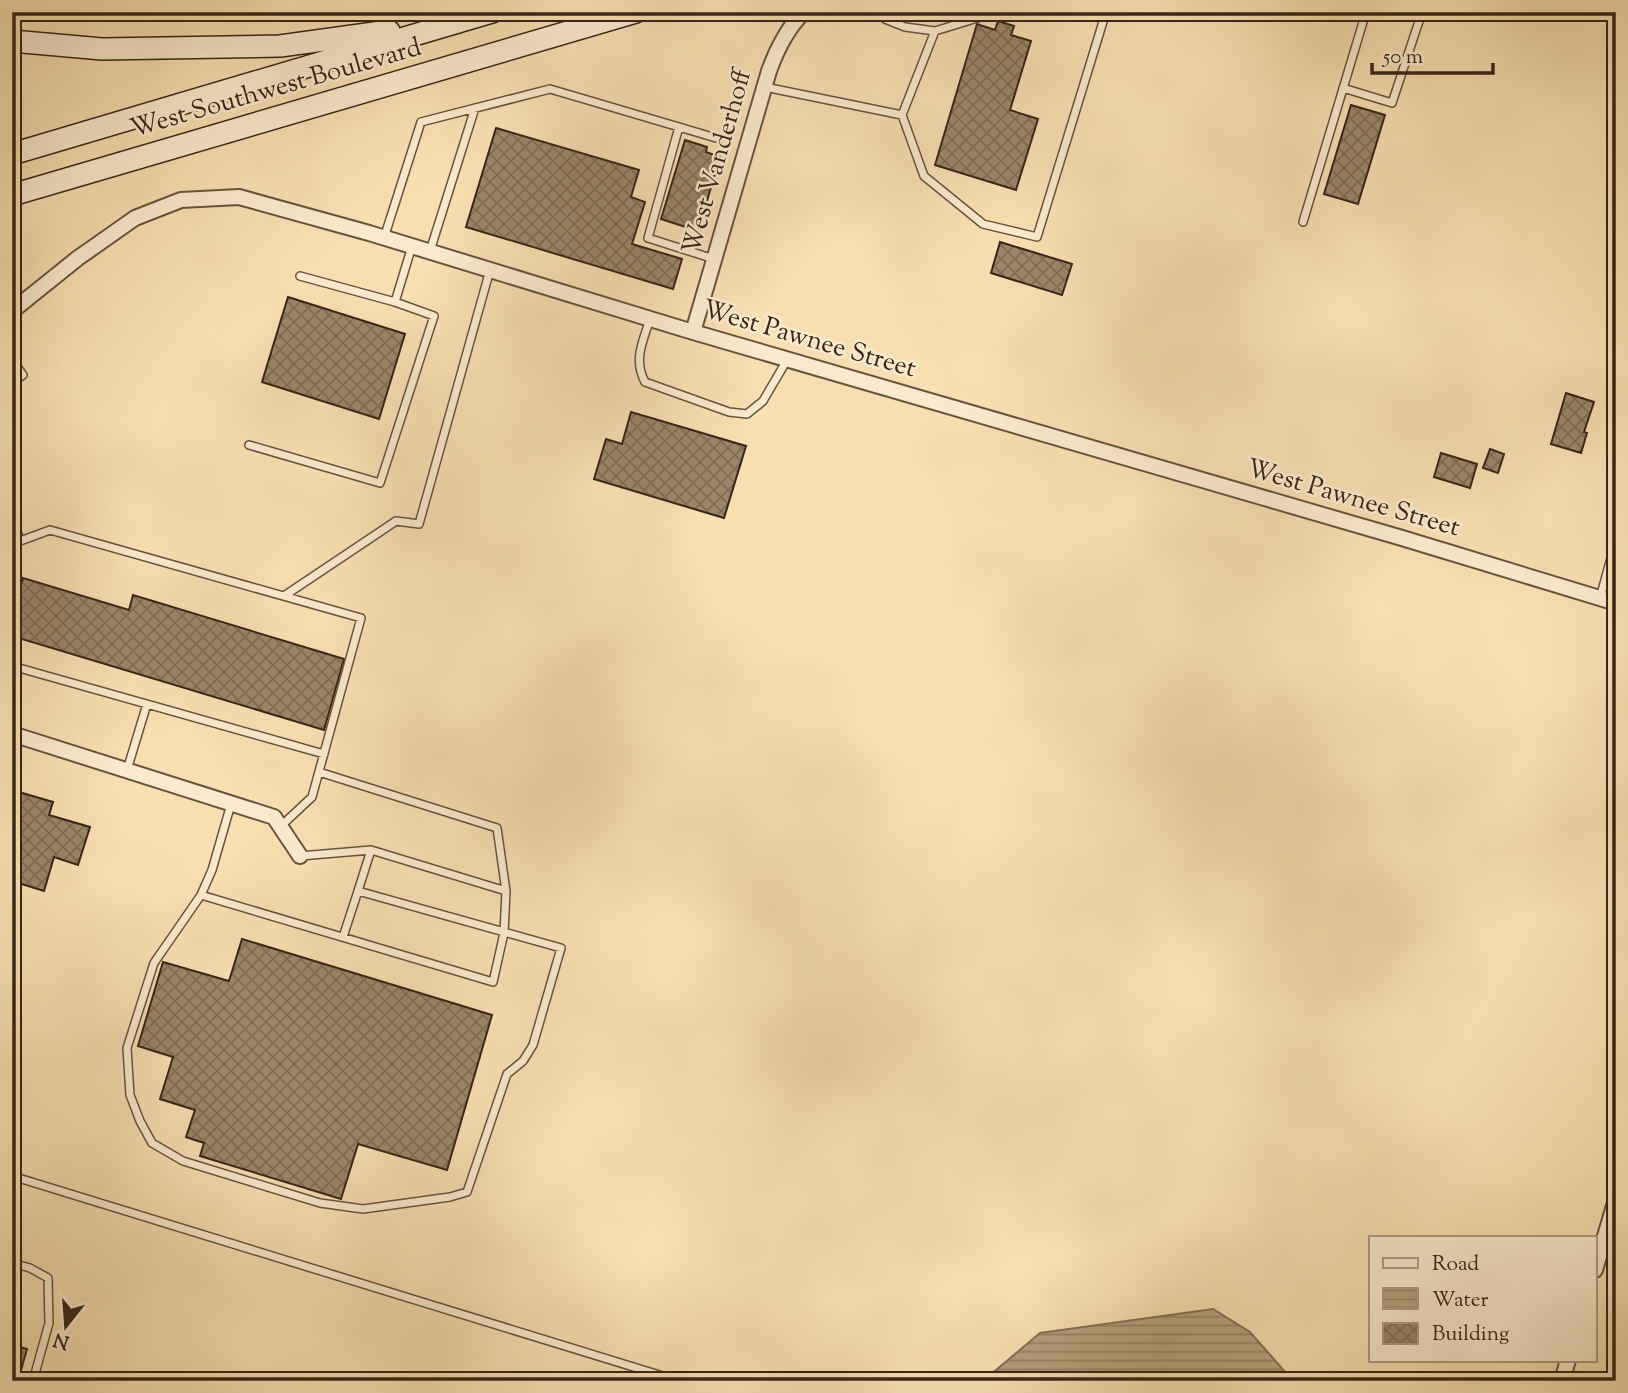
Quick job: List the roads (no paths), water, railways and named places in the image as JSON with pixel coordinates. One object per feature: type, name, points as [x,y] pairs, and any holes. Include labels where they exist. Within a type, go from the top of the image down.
[{"type":"main road","name":"West Southwest Boulevard","points":[[12,154],[492,12]]},
{"type":"main road","name":"West Southwest Boulevard","points":[[12,195],[636,12]]},
{"type":"main road","points":[[12,41],[102,49],[281,46],[460,21]]},
{"type":"street","name":"West Vanderhoff","points":[[693,332],[776,52],[804,12]]},
{"type":"street","name":"West Pawnee Street","points":[[12,311],[78,258],[135,218],[181,200],[239,197],[1616,603]]},
{"type":"street","points":[[12,734],[274,817],[300,856]]},
{"type":"street","points":[[1596,1267],[1616,1199]]},
{"type":"street","points":[[1562,1381],[1567,1362]]},
{"type":"lane","points":[[882,12],[885,19],[905,27],[935,31],[997,12]]},
{"type":"lane","points":[[935,31],[902,114],[924,176],[984,224],[1037,237],[1106,12]]},
{"type":"lane","points":[[1303,222],[1366,12]]},
{"type":"lane","points":[[1343,88],[1392,103],[1422,12]]},
{"type":"lane","points":[[765,87],[902,114]]},
{"type":"lane","points":[[384,238],[421,122],[550,89],[716,138]]},
{"type":"lane","points":[[430,252],[475,108]]},
{"type":"lane","points":[[679,127],[648,238],[715,259]]},
{"type":"lane","points":[[395,302],[412,246]]},
{"type":"lane","points":[[284,596],[396,522],[419,524],[490,270]]},
{"type":"lane","points":[[249,445],[380,483],[434,316],[395,302],[300,276]]},
{"type":"lane","points":[[650,319],[638,354],[638,370],[645,382],[729,412],[747,414],[763,401],[787,359]]},
{"type":"lane","points":[[12,360],[23,374],[12,383]]},
{"type":"lane","points":[[12,515],[16,543],[50,530],[361,618],[312,797],[280,826]]},
{"type":"lane","points":[[1599,598],[1611,558]]},
{"type":"lane","points":[[12,666],[324,754]]},
{"type":"lane","points":[[127,770],[147,704]]},
{"type":"lane","points":[[201,895],[493,982],[504,933],[506,891],[497,828],[319,772]]},
{"type":"lane","points":[[232,804],[212,870],[201,895],[154,963],[127,1048],[130,1095],[152,1143],[183,1161],[320,1203],[363,1209],[450,1197],[467,1192],[507,1074],[523,1061],[533,1045],[561,948],[358,891]]},
{"type":"lane","points":[[300,856],[371,850],[506,891]]},
{"type":"lane","points":[[343,937],[371,850]]},
{"type":"lane","points":[[12,1176],[679,1381]]},
{"type":"lane","points":[[12,1264],[30,1268],[48,1278],[49,1323],[33,1381]]},
{"type":"water","points":[[1213,1309],[1250,1332],[1293,1381],[983,1381],[1040,1333]]}]
